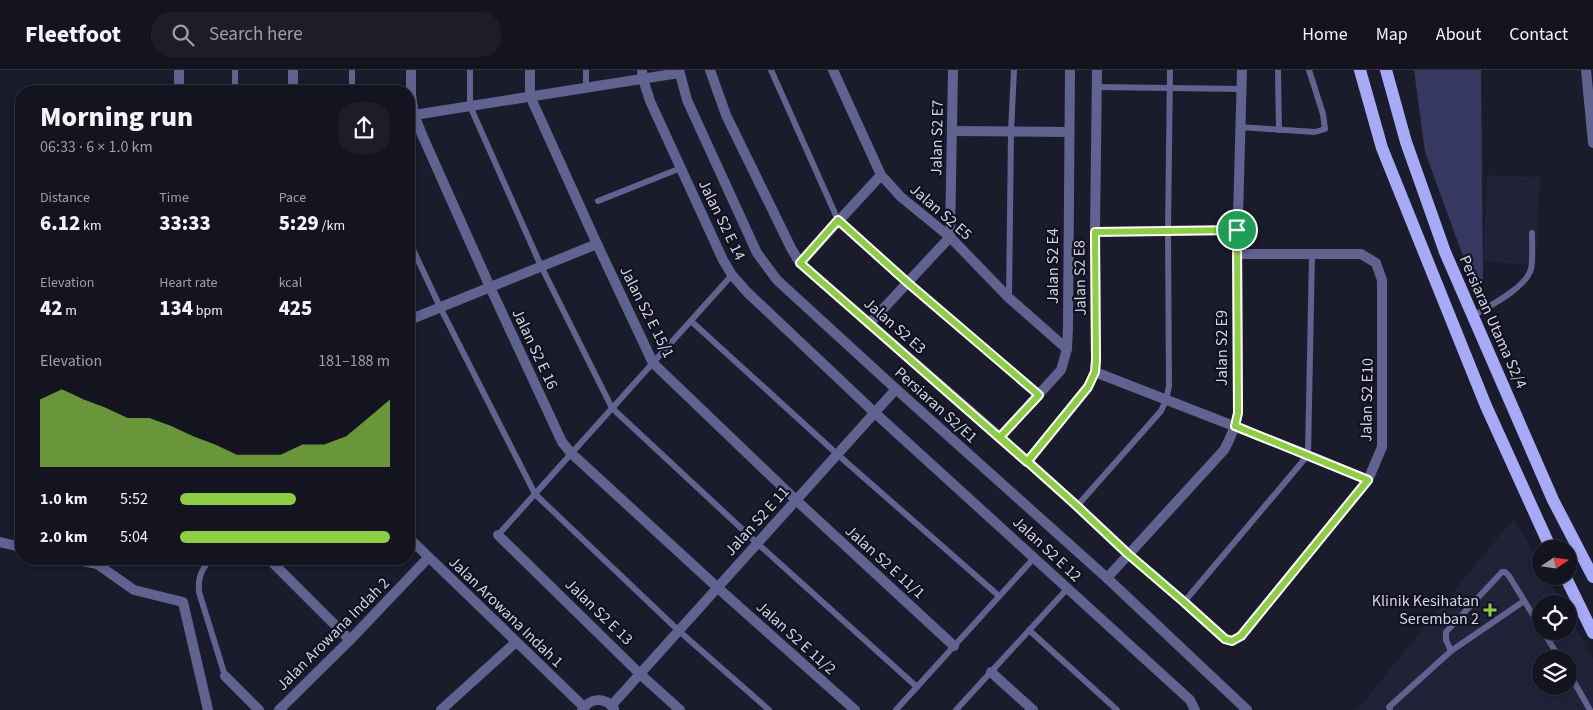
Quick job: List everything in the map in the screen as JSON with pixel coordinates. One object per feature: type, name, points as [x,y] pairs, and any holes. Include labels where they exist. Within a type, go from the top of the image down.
[{"type":"main road","points":[[1360,70],[1386,157],[1486,406],[1547,540]]},
{"type":"main road","name":"Persiaran Utama S2/4","points":[[1386,70],[1406,142],[1445,252],[1553,500],[1593,577]]},
{"type":"main road","points":[[1569,585],[1593,633]]},
{"type":"street","points":[[178,85],[179,70]]},
{"type":"street","points":[[293,70],[293,85]]},
{"type":"street","name":"Jalan S2 E 16","points":[[411,70],[411,85]]},
{"type":"street","points":[[530,70],[530,96]]},
{"type":"street","name":"Jalan S2 E3","points":[[710,70],[726,115],[800,263],[1000,437],[1128,554]]},
{"type":"street","name":"Jalan S2 E5","points":[[833,70],[881,175],[901,197],[950,237],[1009,298],[1066,349]]},
{"type":"street","name":"Jalan S2 E7","points":[[950,237],[953,70]]},
{"type":"street","name":"Jalan S2 E4","points":[[1000,437],[1061,370],[1066,349],[1068,317],[1070,70]]},
{"type":"street","name":"Jalan S2 E8","points":[[1027,462],[1088,387],[1095,372],[1097,70]]},
{"type":"street","name":"Jalan S2 E9","points":[[1107,578],[1224,450],[1235,426],[1238,413],[1237,230],[1242,70]]},
{"type":"street","points":[[1586,70],[1593,143]]},
{"type":"street","points":[[415,114],[586,88],[642,74],[679,72]]},
{"type":"street","name":"Persiaran S2/E1","points":[[679,72],[687,100],[756,253],[777,280],[1107,578],[1247,710]]},
{"type":"street","name":"Jalan S2 E 14","points":[[642,74],[650,101],[732,275],[747,292],[875,413]]},
{"type":"street","name":"Jalan S2 E 15/1","points":[[530,96],[596,244],[653,363],[796,500]]},
{"type":"street","name":"Jalan S2 E 16","points":[[415,124],[562,442],[571,453],[718,588]]},
{"type":"street","points":[[952,131],[1069,132]]},
{"type":"street","points":[[800,263],[881,175]]},
{"type":"street","points":[[869,324],[950,237]]},
{"type":"street","points":[[415,317],[596,244]]},
{"type":"street","name":"Jalan S2 E10","points":[[1128,554],[1225,639],[1232,641],[1241,636],[1368,480],[1382,447],[1382,280],[1376,263],[1361,254],[1237,254]]},
{"type":"street","points":[[1095,372],[1368,480]]},
{"type":"street","name":"Jalan S2 E 11","points":[[613,708],[640,674],[896,389]]},
{"type":"street","name":"Jalan S2 E 12","points":[[875,413],[1190,700],[1195,710]]},
{"type":"street","name":"Jalan S2 E 11/1","points":[[796,500],[954,646]]},
{"type":"street","name":"Jalan S2 E 13","points":[[498,534],[640,674],[680,710]]},
{"type":"street","points":[[0,542],[15,546]]},
{"type":"street","name":"Jalan Arowana Indah 1","points":[[415,544],[583,709]]},
{"type":"street","name":"Jalan Arowana Indah 2","points":[[279,710],[350,640],[428,558]]},
{"type":"street","points":[[98,565],[134,590],[183,602],[208,710]]},
{"type":"street","points":[[275,565],[350,640]]},
{"type":"street","name":"Jalan S2 E 11/2","points":[[718,588],[855,710]]},
{"type":"street","points":[[442,710],[516,642]]},
{"type":"street","points":[[991,672],[1033,710]]},
{"type":"street","points":[[225,676],[259,710]]},
{"type":"street","points":[[583,709],[593,700],[605,701],[613,708]]},
{"type":"lane","points":[[235,70],[235,85]]},
{"type":"lane","points":[[352,70],[352,85]]},
{"type":"lane","points":[[470,70],[470,106],[541,266],[612,408],[757,544],[917,687]]},
{"type":"lane","points":[[586,70],[586,88]]},
{"type":"lane","points":[[772,70],[838,220],[908,283],[1039,395]]},
{"type":"lane","points":[[1009,298],[1011,132],[1014,70]]},
{"type":"lane","points":[[1077,506],[1161,412],[1166,400],[1169,377],[1170,70]]},
{"type":"lane","points":[[1278,70],[1279,130]]},
{"type":"lane","points":[[1240,127],[1315,132],[1325,129],[1323,114],[1309,70]]},
{"type":"lane","points":[[1097,87],[1241,89]]},
{"type":"lane","points":[[598,201],[681,168]]},
{"type":"lane","points":[[1095,232],[1237,230]]},
{"type":"lane","points":[[1473,316],[1516,288],[1526,278],[1531,269],[1532,233]]},
{"type":"lane","points":[[415,254],[535,494],[679,631],[769,710]]},
{"type":"lane","points":[[1184,602],[1308,455],[1312,254]]},
{"type":"lane","points":[[498,534],[732,275]]},
{"type":"lane","points":[[691,321],[837,454],[999,596]]},
{"type":"lane","points":[[896,710],[1034,558]]},
{"type":"lane","points":[[205,565],[198,580],[199,592],[225,676]]},
{"type":"lane","points":[[1451,651],[1446,640],[1446,632],[1502,572],[1509,576],[1532,613]]},
{"type":"lane","points":[[956,710],[1067,589]]},
{"type":"lane","points":[[1390,710],[1389,708],[1451,651],[1524,600]]},
{"type":"lane","points":[[1029,630],[1117,710]]},
{"type":"lane","points":[[1577,687],[1590,710]]},
{"type":"shaded area","points":[[1414,70],[1481,70],[1483,279],[1476,292],[1425,152]]},
{"type":"shaded area","points":[[1487,175],[1540,177],[1536,265],[1483,262]]},
{"type":"shaded area","name":"Klinik Kesihatan Seremban 2","points":[[1514,518],[1532,550],[1532,585],[1552,585],[1557,595],[1532,595],[1532,640],[1577,640],[1577,630],[1593,659],[1593,710],[1357,710]]},
{"type":"place","name":"Klinik Kesihatan Seremban 2","points":[[1490,610]]},
{"type":"route","points":[[1237,230],[1095,232],[1095,372],[1088,387],[1027,462],[800,263],[838,220],[908,283],[1039,395],[1000,437],[1027,462],[1077,506],[1128,554],[1225,639],[1232,641],[1241,636],[1368,480],[1235,426],[1238,413],[1237,230]]}]
